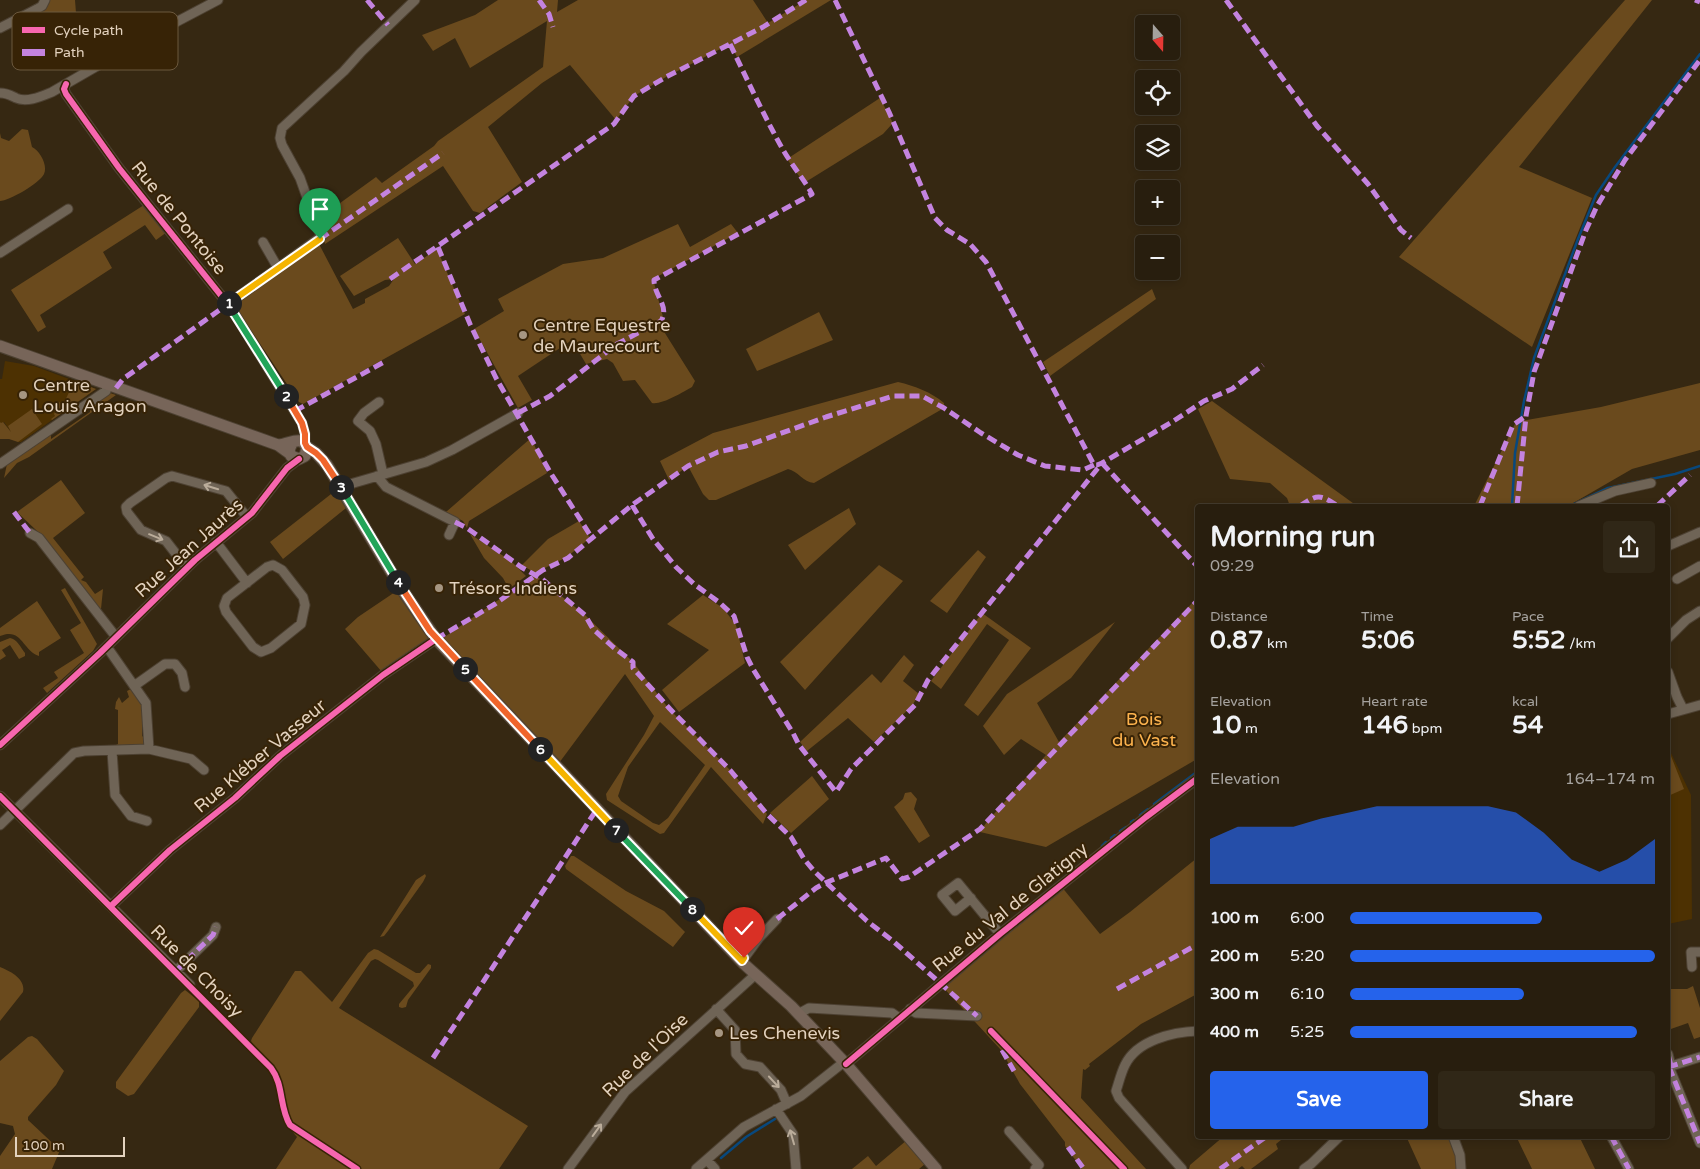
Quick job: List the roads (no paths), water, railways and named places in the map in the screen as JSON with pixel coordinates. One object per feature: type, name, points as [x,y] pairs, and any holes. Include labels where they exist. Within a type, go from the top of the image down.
[{"type":"main road","points":[[0,346],[278,445],[298,450],[326,464],[401,588],[436,639],[755,975],[798,1014],[845,1063],[936,1169]]},
{"type":"street","points":[[31,12],[42,6],[45,0]]},
{"type":"street","points":[[178,18],[203,3],[218,0]]},
{"type":"street","points":[[228,304],[321,237],[300,178],[282,144],[280,138],[282,128],[344,71],[371,42],[416,0]]},
{"type":"street","points":[[0,28],[12,22]]},
{"type":"street","points":[[40,97],[90,70]]},
{"type":"street","name":"Rue de Pontoise","points":[[66,84],[64,91],[119,168],[228,304],[302,423],[305,434],[298,450]]},
{"type":"street","points":[[1,90],[20,99],[60,94],[69,98]]},
{"type":"street","points":[[0,253],[68,209]]},
{"type":"street","points":[[262,242],[278,268]]},
{"type":"street","points":[[0,464],[112,386]]},
{"type":"street","points":[[379,402],[364,413],[358,421],[370,431],[376,444],[380,475],[386,487],[455,522],[450,535]]},
{"type":"street","points":[[340,487],[426,462],[452,450],[518,413]]},
{"type":"street","name":"Rue Jean Jaurès","points":[[0,745],[107,646],[186,568],[247,517],[287,468],[298,450]]},
{"type":"street","points":[[186,568],[166,541],[141,530],[127,512],[126,507],[130,503],[166,478],[172,476],[226,491],[247,517]]},
{"type":"street","points":[[1584,504],[1615,492],[1651,483]]},
{"type":"street","points":[[1670,545],[1700,532]]},
{"type":"street","points":[[30,533],[39,538],[116,637]]},
{"type":"street","points":[[216,542],[248,583]]},
{"type":"street","points":[[276,566],[282,570],[304,600],[301,624],[264,652],[258,651],[253,647],[224,608],[228,598],[248,583],[267,567],[276,566]]},
{"type":"street","points":[[1677,579],[1700,566]]},
{"type":"street","points":[[1670,636],[1686,620],[1700,611]]},
{"type":"street","name":"Rue Kléber Vasseur","points":[[111,906],[170,850],[235,798],[280,756],[375,681],[436,639]]},
{"type":"street","points":[[107,646],[146,703],[148,749]]},
{"type":"street","points":[[134,686],[165,664],[175,664],[182,673],[185,686]]},
{"type":"street","points":[[1670,678],[1683,709]]},
{"type":"street","points":[[1670,713],[1700,705]]},
{"type":"street","points":[[0,825],[74,753],[148,749],[191,758],[204,770]]},
{"type":"street","points":[[112,751],[115,795],[131,816],[146,820]]},
{"type":"street","name":"Rue du Val de Glatigny","points":[[696,1169],[744,1127],[801,1096],[845,1063],[1000,934],[1132,828],[1195,780]]},
{"type":"street","name":"Rue de Choisy","points":[[0,796],[190,985]]},
{"type":"street","points":[[970,898],[1000,934]]},
{"type":"street","points":[[742,961],[759,938],[777,919]]},
{"type":"street","points":[[176,971],[213,936],[216,926]]},
{"type":"street","points":[[1692,967],[1691,952],[1700,952]]},
{"type":"street","name":"Rue de l'Oise","points":[[568,1169],[625,1092],[755,975]]},
{"type":"street","points":[[798,1014],[809,1008],[892,1013],[899,1018]]},
{"type":"street","points":[[716,1009],[735,1030],[736,1054],[745,1064],[760,1067],[781,1090],[787,1104]]},
{"type":"street","points":[[910,1009],[916,1013],[976,1016]]},
{"type":"street","points":[[1182,1169],[1119,1098],[1116,1091],[1126,1064],[1137,1052],[1162,1037],[1180,1032],[1195,1031]]},
{"type":"street","points":[[1670,1067],[1700,1057]]},
{"type":"street","points":[[1670,1069],[1700,1143]]},
{"type":"street","points":[[776,1109],[793,1134],[796,1169]]},
{"type":"street","points":[[1009,1131],[1039,1166],[1035,1169]]},
{"type":"street","points":[[1304,1169],[1337,1139]]},
{"type":"street","points":[[1454,1139],[1460,1155],[1461,1169]]},
{"type":"street","points":[[1613,1139],[1629,1169]]},
{"type":"street","points":[[707,1160],[715,1169]]},
{"type":"waterway","points":[[1512,504],[1515,453],[1534,358],[1596,195],[1700,54]]},
{"type":"waterway","points":[[1574,504],[1608,488],[1675,474],[1700,466]]},
{"type":"waterway","points":[[1154,804],[1195,773]]},
{"type":"waterway","points":[[1140,815],[1148,809]]},
{"type":"waterway","points":[[1120,831],[1126,827]]},
{"type":"waterway","points":[[1111,838],[1115,835]]},
{"type":"waterway","points":[[1102,846],[1106,842]]},
{"type":"waterway","points":[[721,1158],[746,1137],[775,1119]]},
{"type":"place","name":"Centre Equestre de Maurecourt","points":[[523,335]]},
{"type":"place","name":"Centre Louis Aragon","points":[[23,395]]},
{"type":"place","name":"Trésors Indiens","points":[[439,588]]},
{"type":"place","name":"Les Chenevis","points":[[719,1033]]},
{"type":"park label","name":"Bois du Vast","points":[[1144,730]]}]
